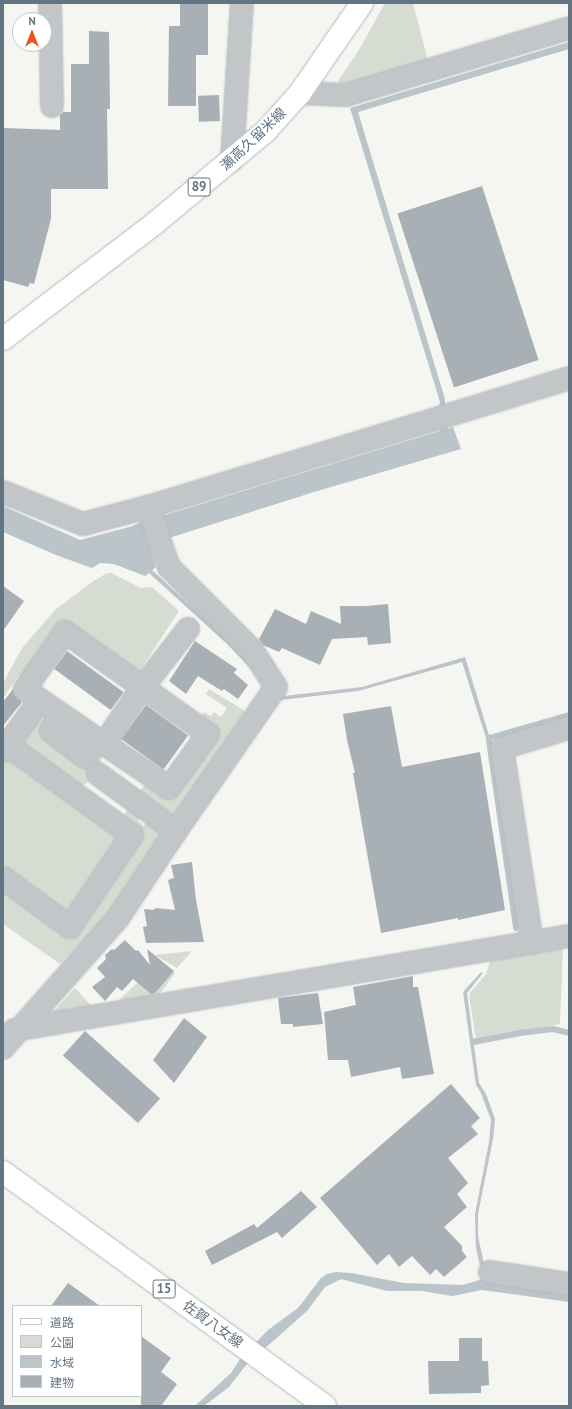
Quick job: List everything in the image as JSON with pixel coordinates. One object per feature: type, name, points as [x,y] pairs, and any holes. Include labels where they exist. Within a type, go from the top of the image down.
[{"type":"main road","name":"瀬高久留米線","points":[[3,339],[154,224],[265,132],[300,93],[362,3]]},
{"type":"main road","name":"佐賀八女線","points":[[3,1172],[325,1406]]},
{"type":"street","points":[[50,3],[52,106]]},
{"type":"street","points":[[232,160],[242,3]]},
{"type":"street","points":[[300,93],[346,95],[569,28]]},
{"type":"street","points":[[3,492],[82,524],[148,507],[569,378]]},
{"type":"street","points":[[3,1048],[11,1031],[118,918],[176,831],[276,687],[252,650],[168,567],[148,507]]},
{"type":"street","points":[[80,798],[98,774],[105,745],[142,688],[188,629]]},
{"type":"street","points":[[65,632],[142,688],[208,734],[169,788],[25,689],[65,632]]},
{"type":"street","points":[[3,878],[70,927],[132,835],[5,748],[40,700]]},
{"type":"street","points":[[532,943],[502,748],[569,728]]},
{"type":"street","points":[[114,822],[146,772]]},
{"type":"street","points":[[98,774],[176,831]]},
{"type":"street","points":[[11,1031],[569,936]]},
{"type":"street","points":[[490,1272],[569,1284]]},
{"type":"green space","points":[[385,3],[413,3],[429,65],[344,91],[338,81],[359,50]]},
{"type":"green space","points":[[111,573],[141,588],[152,587],[179,611],[137,675],[62,623],[25,677],[19,675],[3,698],[3,683],[22,648],[56,609],[91,583],[105,574]]},
{"type":"green space","points":[[209,689],[245,711],[174,816],[140,794],[140,790],[146,784],[172,796],[199,719],[204,712],[211,716],[214,712],[221,717],[227,708],[206,694]]},
{"type":"green space","points":[[40,715],[48,717],[99,752],[102,756],[100,767],[88,782],[82,786],[23,746],[23,740]]},
{"type":"green space","points":[[7,759],[121,839],[69,917],[3,870],[3,765]]},
{"type":"green space","points":[[128,808],[140,817],[138,821],[144,826],[146,822],[164,832],[107,917],[60,964],[3,924],[3,885],[71,933],[137,838],[123,817]]},
{"type":"green space","points":[[563,948],[560,1024],[476,1040],[469,994],[486,974],[490,961]]},
{"type":"green space","points":[[192,951],[177,968],[155,955]]},
{"type":"green space","points":[[154,960],[175,973],[156,999],[111,1008],[142,978],[139,973]]},
{"type":"green space","points":[[75,988],[94,1009],[49,1016]]},
{"type":"water","points":[[569,42],[569,49],[358,112],[445,399],[445,408],[439,407],[440,402],[350,108]]},
{"type":"water","points":[[441,426],[448,426],[448,429],[453,427],[461,449],[314,492],[169,538],[162,516],[440,431]]},
{"type":"water","points":[[3,506],[80,540],[133,526],[142,521],[156,567],[152,570],[248,658],[259,677],[227,644],[149,573],[145,576],[114,564],[100,563],[92,568],[56,555],[3,532]]},
{"type":"water","points":[[465,657],[489,735],[569,712],[569,717],[487,741],[462,662],[358,691],[281,700],[279,697],[282,694],[284,696],[362,687]]},
{"type":"water","points":[[481,972],[483,973],[467,993],[479,1083],[486,1094],[495,1119],[493,1139],[478,1214],[478,1236],[484,1264],[569,1293],[569,1302],[482,1290],[452,1296],[422,1291],[387,1291],[341,1279],[325,1287],[307,1311],[246,1365],[229,1387],[204,1406],[195,1406],[231,1373],[241,1358],[268,1330],[298,1308],[321,1278],[327,1274],[336,1272],[351,1273],[404,1283],[463,1285],[483,1279],[476,1248],[475,1214],[489,1142],[491,1120],[481,1093],[476,1085],[463,992]]},
{"type":"building","points":[[180,3],[208,3],[208,55],[196,55],[196,106],[168,106],[169,26],[180,26]]},
{"type":"building","points":[[89,31],[109,32],[110,109],[107,109],[108,189],[51,189],[51,219],[34,284],[30,283],[28,287],[3,280],[4,128],[60,130],[60,115],[63,112],[71,112],[71,64],[89,64]]},
{"type":"building","points":[[219,95],[220,121],[199,122],[198,96]]},
{"type":"building","points":[[482,186],[539,360],[454,388],[397,214]]},
{"type":"building","points":[[3,586],[24,601],[3,631]]},
{"type":"building","points":[[388,604],[391,643],[368,645],[367,637],[332,639],[320,665],[282,648],[279,652],[263,645],[259,639],[275,609],[306,624],[311,611],[341,624],[340,606]]},
{"type":"building","points":[[195,641],[237,669],[234,673],[248,685],[238,699],[224,689],[222,691],[198,676],[186,694],[169,681]]},
{"type":"building","points":[[67,651],[124,692],[111,710],[54,669]]},
{"type":"building","points":[[13,689],[14,694],[22,702],[3,726],[3,702]]},
{"type":"building","points":[[146,705],[188,736],[163,770],[121,739]]},
{"type":"building","points":[[391,706],[402,767],[480,752],[505,910],[458,920],[458,918],[381,933],[353,773],[355,773],[347,740],[343,714]]},
{"type":"building","points":[[192,862],[196,900],[204,942],[146,943],[143,927],[147,926],[144,909],[154,910],[155,908],[175,910],[168,880],[174,878],[171,865]]},
{"type":"building","points":[[125,940],[136,951],[138,950],[150,965],[147,949],[174,971],[155,993],[151,994],[133,979],[122,991],[117,987],[105,1001],[92,987],[105,977],[97,968],[106,959],[105,955],[112,949],[114,950]]},
{"type":"building","points":[[413,976],[413,987],[418,987],[434,1074],[402,1079],[400,1067],[351,1077],[348,1060],[328,1060],[324,1012],[356,1005],[353,987]]},
{"type":"building","points":[[318,993],[323,1024],[293,1027],[293,1024],[281,1024],[278,998]]},
{"type":"building","points":[[184,1018],[207,1037],[174,1083],[153,1060]]},
{"type":"building","points":[[85,1031],[160,1099],[138,1123],[63,1056]]},
{"type":"building","points":[[451,1084],[480,1118],[471,1126],[478,1134],[448,1158],[468,1183],[457,1194],[467,1207],[444,1227],[462,1246],[462,1251],[467,1257],[444,1277],[436,1269],[430,1275],[412,1256],[399,1267],[389,1254],[377,1265],[320,1198]]},
{"type":"building","points":[[301,1191],[317,1207],[282,1238],[277,1232],[212,1265],[205,1251],[254,1224],[257,1228]]},
{"type":"building","points":[[68,1283],[99,1305],[52,1305]]},
{"type":"building","points":[[142,1337],[171,1358],[161,1372],[177,1384],[161,1406],[141,1406]]},
{"type":"building","points":[[459,1338],[482,1338],[482,1361],[488,1361],[489,1385],[481,1386],[481,1393],[429,1394],[428,1361],[459,1361]]},
{"type":"waterway","points":[[489,740],[516,928]]},
{"type":"waterway","points":[[473,1042],[520,1033],[553,1029],[569,1033]]}]
